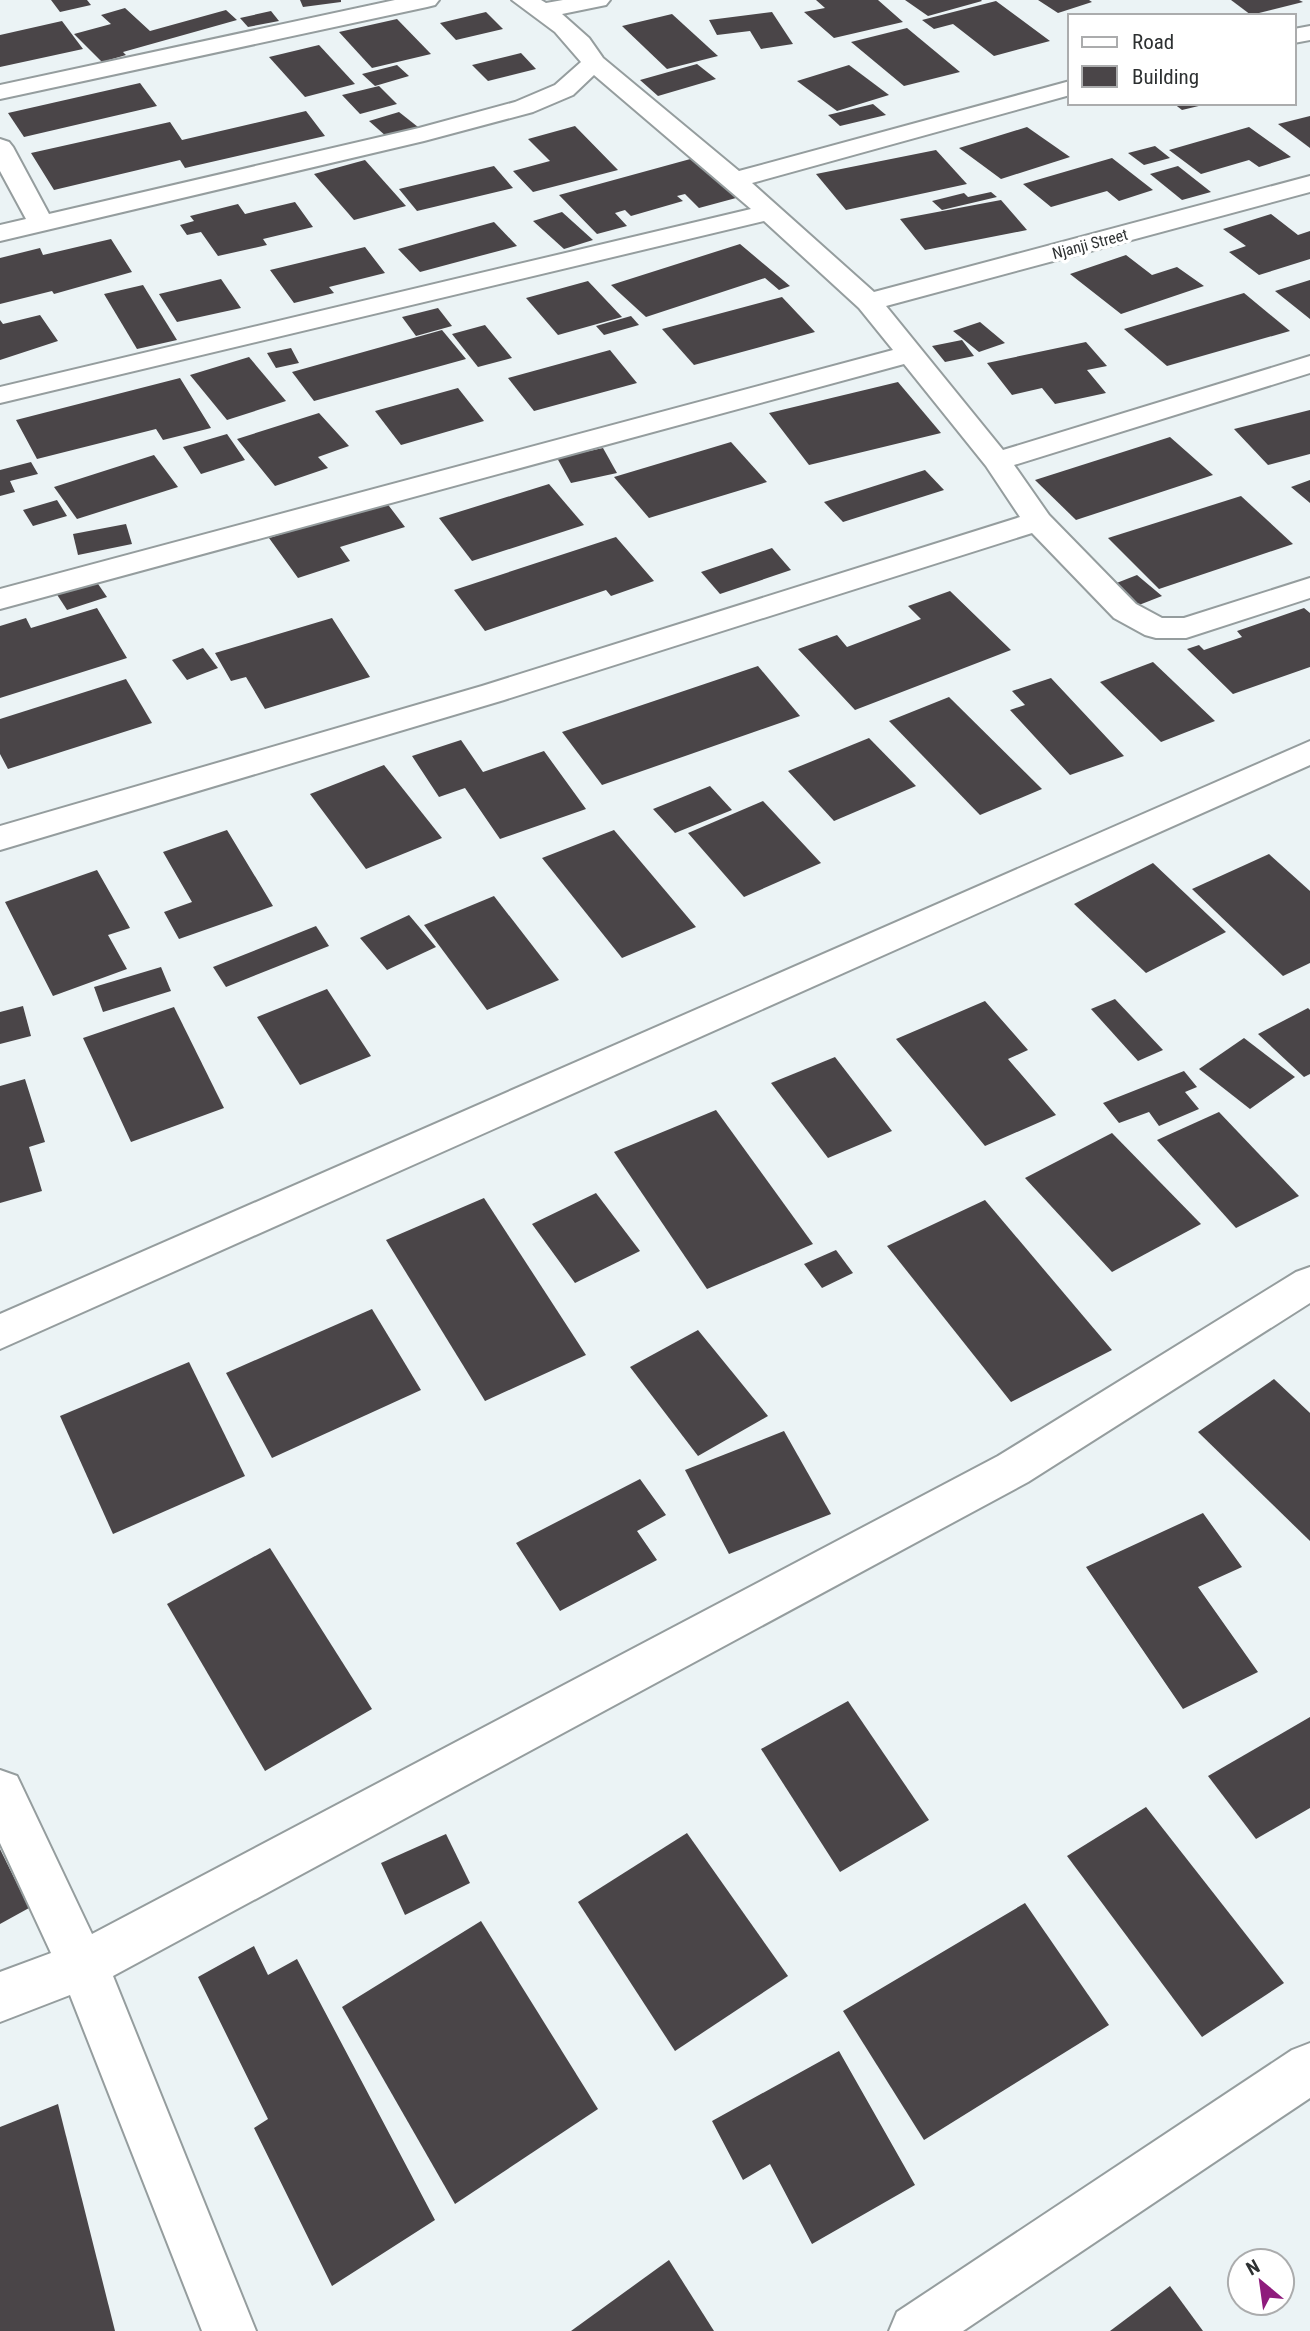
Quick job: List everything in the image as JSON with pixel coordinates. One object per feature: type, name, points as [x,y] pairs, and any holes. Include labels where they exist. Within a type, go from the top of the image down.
[{"type":"street","points":[[0,92],[427,0]]},
{"type":"street","points":[[533,6],[598,0]]},
{"type":"street","points":[[533,6],[574,36],[594,63],[734,180],[869,302],[908,354],[997,461],[1038,521],[1125,611],[1156,628],[1186,628],[1310,588]]},
{"type":"street","points":[[0,233],[424,134],[524,107],[564,90],[594,63]]},
{"type":"street","points":[[734,180],[1068,89]]},
{"type":"street","points":[[0,147],[42,225]]},
{"type":"street","name":"Njanji Street","points":[[869,302],[1310,184]]},
{"type":"street","points":[[0,395],[770,212]]},
{"type":"street","points":[[0,599],[908,354]]},
{"type":"street","points":[[997,461],[1310,364]]},
{"type":"street","points":[[0,838],[493,693],[1038,521]]},
{"type":"street","points":[[0,1332],[1310,752]]},
{"type":"street","points":[[0,1997],[82,1966],[1013,1469],[1310,1283]]},
{"type":"street","points":[[0,1791],[94,1991],[229,2331]]},
{"type":"street","points":[[916,2331],[1310,2068]]},
{"type":"building","points":[[51,0],[87,0],[91,5],[60,12]]},
{"type":"building","points":[[300,0],[341,0],[341,2],[303,7]]},
{"type":"building","points":[[816,0],[878,0],[903,22],[834,38],[804,12],[825,8]]},
{"type":"building","points":[[905,0],[981,0],[982,1],[928,16]]},
{"type":"building","points":[[1038,0],[1089,0],[1092,2],[1058,13]]},
{"type":"building","points":[[1231,0],[1303,2],[1255,14],[1250,14]]},
{"type":"building","points":[[996,1],[1050,41],[994,56],[953,24],[934,29],[922,20]]},
{"type":"building","points":[[125,8],[150,31],[226,10],[237,20],[123,52],[126,55],[102,62],[74,34],[111,24],[101,15]]},
{"type":"building","points":[[271,11],[279,21],[248,27],[240,18]]},
{"type":"building","points":[[486,12],[503,29],[456,40],[440,23]]},
{"type":"building","points":[[772,12],[793,44],[761,49],[750,31],[717,35],[709,20]]},
{"type":"building","points":[[672,14],[718,56],[667,69],[622,26]]},
{"type":"building","points":[[397,19],[431,54],[372,68],[339,32]]},
{"type":"building","points":[[62,21],[83,49],[0,67],[0,35]]},
{"type":"building","points":[[907,28],[960,72],[904,86],[851,42]]},
{"type":"building","points":[[319,45],[355,84],[305,97],[269,57]]},
{"type":"building","points":[[521,53],[536,69],[488,81],[472,65]]},
{"type":"building","points":[[697,64],[716,79],[658,96],[640,80]]},
{"type":"building","points":[[397,65],[409,76],[375,86],[362,74]]},
{"type":"building","points":[[849,65],[889,95],[837,111],[797,81]]},
{"type":"building","points":[[140,83],[157,106],[24,137],[8,113]]},
{"type":"building","points":[[379,86],[397,104],[360,114],[342,95]]},
{"type":"building","points":[[873,104],[886,115],[840,126],[828,115]]},
{"type":"building","points":[[1176,105],[1203,105],[1182,110]]},
{"type":"building","points":[[306,111],[325,136],[185,168],[180,160],[54,190],[31,153],[170,122],[182,140]]},
{"type":"building","points":[[399,112],[418,127],[387,137],[369,121]]},
{"type":"building","points":[[1310,116],[1310,148],[1278,124]]},
{"type":"building","points":[[575,126],[618,170],[533,192],[513,171],[550,161],[528,139]]},
{"type":"building","points":[[1027,127],[1070,157],[1001,179],[959,148]]},
{"type":"building","points":[[1249,127],[1291,157],[1259,167],[1249,160],[1201,174],[1169,150]]},
{"type":"building","points":[[1155,146],[1170,158],[1144,165],[1128,153]]},
{"type":"building","points":[[936,150],[967,184],[846,210],[816,174]]},
{"type":"building","points":[[694,158],[736,198],[699,208],[685,194],[677,196],[683,201],[631,216],[625,210],[615,213],[627,226],[597,234],[559,195]]},
{"type":"building","points":[[1112,158],[1153,190],[1119,201],[1107,191],[1051,207],[1023,184]]},
{"type":"building","points":[[365,160],[406,206],[354,220],[314,174]]},
{"type":"building","points":[[494,166],[513,188],[417,211],[399,189]]},
{"type":"building","points":[[1178,166],[1211,192],[1182,200],[1150,174]]},
{"type":"building","points":[[991,192],[997,197],[942,210],[932,201],[964,193],[968,197]]},
{"type":"building","points":[[1001,200],[1027,230],[925,250],[900,219]]},
{"type":"building","points":[[295,202],[313,227],[263,239],[267,245],[218,256],[201,232],[187,235],[180,225],[194,221],[190,216],[238,204],[245,214]]},
{"type":"building","points":[[562,212],[593,240],[564,249],[533,221]]},
{"type":"building","points":[[1271,214],[1298,235],[1310,231],[1310,259],[1259,275],[1229,252],[1246,246],[1223,229]]},
{"type":"building","points":[[494,222],[517,246],[420,272],[398,249]]},
{"type":"building","points":[[111,239],[132,272],[54,294],[52,291],[0,304],[0,258],[40,248],[43,255]]},
{"type":"building","points":[[740,244],[790,286],[779,290],[765,278],[646,317],[611,285]]},
{"type":"building","points":[[365,247],[385,273],[329,287],[334,293],[294,303],[270,270]]},
{"type":"building","points":[[1126,255],[1152,275],[1177,267],[1204,286],[1121,314],[1070,274]]},
{"type":"building","points":[[221,279],[241,308],[177,322],[159,294]]},
{"type":"building","points":[[1310,280],[1310,319],[1275,291]]},
{"type":"building","points":[[588,281],[622,317],[558,335],[526,298]]},
{"type":"building","points":[[143,285],[177,340],[137,349],[104,294]]},
{"type":"building","points":[[1244,293],[1290,331],[1167,366],[1124,329]]},
{"type":"building","points":[[782,297],[815,332],[694,365],[662,329]]},
{"type":"building","points":[[438,308],[452,326],[416,336],[402,317]]},
{"type":"building","points":[[40,315],[58,341],[0,360],[0,320],[3,324]]},
{"type":"building","points":[[631,316],[639,325],[604,335],[596,326]]},
{"type":"building","points":[[980,322],[1005,343],[979,352],[953,331]]},
{"type":"building","points":[[485,325],[512,358],[478,367],[452,334]]},
{"type":"building","points":[[442,330],[466,359],[314,401],[292,372]]},
{"type":"building","points":[[962,340],[974,356],[945,362],[932,346]]},
{"type":"building","points":[[1086,342],[1107,366],[1087,370],[1106,393],[1055,404],[1042,388],[1012,395],[987,363]]},
{"type":"building","points":[[291,348],[299,363],[276,368],[267,353]]},
{"type":"building","points":[[610,350],[637,383],[534,411],[508,378]]},
{"type":"building","points":[[249,357],[286,401],[227,420],[190,375]]},
{"type":"building","points":[[180,378],[211,428],[163,440],[156,429],[37,459],[16,420]]},
{"type":"building","points":[[898,382],[941,433],[809,465],[769,413]]},
{"type":"building","points":[[458,388],[484,421],[401,445],[375,411]]},
{"type":"building","points":[[1310,410],[1310,454],[1268,465],[1234,429]]},
{"type":"building","points":[[319,413],[349,446],[318,457],[328,468],[275,486],[237,439]]},
{"type":"building","points":[[227,434],[245,460],[201,474],[183,447]]},
{"type":"building","points":[[1170,437],[1213,475],[1076,520],[1035,480]]},
{"type":"building","points":[[731,442],[767,482],[649,518],[614,477]]},
{"type":"building","points":[[603,448],[617,473],[571,483],[557,458]]},
{"type":"building","points":[[154,455],[178,487],[77,519],[54,487]]},
{"type":"building","points":[[31,462],[38,474],[10,481],[15,492],[0,496],[0,470]]},
{"type":"building","points":[[925,470],[944,490],[843,522],[824,502]]},
{"type":"building","points":[[1310,480],[1310,503],[1291,487]]},
{"type":"building","points":[[549,484],[584,525],[472,561],[439,518]]},
{"type":"building","points":[[1241,496],[1293,544],[1159,589],[1108,538]]},
{"type":"building","points":[[57,500],[67,516],[33,526],[23,510]]},
{"type":"building","points":[[386,502],[405,527],[340,547],[350,561],[298,578],[269,538]]},
{"type":"building","points":[[126,524],[132,544],[78,555],[73,534]]},
{"type":"building","points":[[616,537],[654,581],[611,596],[606,590],[485,631],[454,590]]},
{"type":"building","points":[[772,548],[791,570],[720,594],[701,572]]},
{"type":"building","points":[[1137,575],[1162,596],[1139,605],[1114,584]]},
{"type":"building","points":[[96,581],[107,597],[67,610],[56,593]]},
{"type":"building","points":[[950,591],[1011,650],[855,710],[798,649],[837,635],[847,647],[921,619],[908,606]]},
{"type":"building","points":[[97,608],[127,658],[0,698],[0,626],[26,618],[31,628]]},
{"type":"building","points":[[1304,608],[1310,613],[1310,667],[1233,694],[1187,649],[1199,645],[1204,650],[1242,637],[1237,631]]},
{"type":"building","points":[[332,618],[370,677],[265,709],[246,677],[231,681],[215,653]]},
{"type":"building","points":[[203,648],[218,668],[187,680],[172,660]]},
{"type":"building","points":[[1153,662],[1215,721],[1161,742],[1100,682]]},
{"type":"building","points":[[758,666],[800,716],[602,785],[562,732]]},
{"type":"building","points":[[1051,678],[1124,756],[1070,775],[1010,710],[1025,705],[1012,691]]},
{"type":"building","points":[[126,679],[152,723],[8,769],[0,754],[0,719]]},
{"type":"building","points":[[949,697],[1042,789],[980,815],[889,721]]},
{"type":"building","points":[[869,738],[916,786],[834,821],[788,771]]},
{"type":"building","points":[[461,740],[483,772],[544,751],[586,809],[500,839],[465,788],[439,797],[412,756]]},
{"type":"building","points":[[384,765],[442,838],[366,869],[310,794]]},
{"type":"building","points":[[710,786],[732,810],[675,833],[653,809]]},
{"type":"building","points":[[763,801],[821,863],[744,897],[688,833]]},
{"type":"building","points":[[227,830],[273,906],[179,939],[164,912],[192,902],[163,852]]},
{"type":"building","points":[[614,830],[696,927],[622,958],[542,858]]},
{"type":"building","points":[[1269,854],[1310,891],[1310,963],[1283,976],[1192,889]]},
{"type":"building","points":[[1153,863],[1226,932],[1146,973],[1074,904]]},
{"type":"building","points":[[97,870],[130,928],[108,935],[127,969],[53,996],[5,902]]},
{"type":"building","points":[[494,896],[559,980],[487,1010],[424,925]]},
{"type":"building","points":[[409,915],[436,947],[387,970],[360,938]]},
{"type":"building","points":[[316,926],[329,946],[226,987],[213,967]]},
{"type":"building","points":[[161,967],[171,991],[103,1012],[94,987]]},
{"type":"building","points":[[327,989],[371,1056],[300,1085],[257,1017]]},
{"type":"building","points":[[1115,999],[1163,1050],[1138,1061],[1091,1009]]},
{"type":"building","points":[[985,1001],[1028,1050],[1008,1059],[1056,1115],[985,1146],[896,1039]]},
{"type":"building","points":[[23,1006],[31,1036],[0,1044],[0,1012]]},
{"type":"building","points":[[174,1007],[224,1108],[131,1142],[83,1038]]},
{"type":"building","points":[[1308,1008],[1310,1074],[1304,1077],[1258,1034]]},
{"type":"building","points":[[1244,1038],[1295,1077],[1250,1109],[1199,1069]]},
{"type":"building","points":[[835,1057],[892,1131],[828,1158],[771,1083]]},
{"type":"building","points":[[1184,1071],[1197,1087],[1185,1092],[1199,1109],[1159,1126],[1149,1112],[1119,1123],[1103,1103]]},
{"type":"building","points":[[25,1079],[45,1142],[29,1147],[42,1191],[0,1203],[0,1086]]},
{"type":"building","points":[[716,1110],[813,1244],[707,1289],[614,1152]]},
{"type":"building","points":[[1219,1112],[1299,1196],[1236,1228],[1157,1140]]},
{"type":"building","points":[[1112,1133],[1201,1224],[1112,1272],[1025,1178]]},
{"type":"building","points":[[596,1193],[640,1251],[575,1283],[532,1224]]},
{"type":"building","points":[[484,1198],[586,1355],[485,1401],[386,1240]]},
{"type":"building","points":[[985,1200],[1112,1350],[1011,1402],[887,1246]]},
{"type":"building","points":[[836,1250],[853,1273],[822,1288],[804,1264]]},
{"type":"building","points":[[372,1309],[421,1390],[272,1458],[226,1373]]},
{"type":"building","points":[[698,1330],[768,1416],[698,1456],[630,1367]]},
{"type":"building","points":[[189,1362],[245,1476],[113,1534],[60,1416]]},
{"type":"building","points":[[1274,1379],[1310,1413],[1310,1541],[1198,1432]]},
{"type":"building","points":[[784,1431],[831,1514],[729,1554],[685,1470]]},
{"type":"building","points":[[640,1479],[666,1515],[637,1531],[657,1560],[560,1611],[516,1543]]},
{"type":"building","points":[[1203,1513],[1242,1567],[1198,1587],[1258,1672],[1183,1709],[1086,1567]]},
{"type":"building","points":[[270,1548],[372,1709],[265,1771],[167,1604]]},
{"type":"building","points":[[848,1701],[929,1820],[840,1872],[761,1749]]},
{"type":"building","points":[[1310,1717],[1310,1808],[1256,1839],[1208,1776]]},
{"type":"building","points":[[1146,1807],[1284,1983],[1202,2037],[1067,1856]]},
{"type":"building","points":[[687,1833],[788,1976],[675,2051],[578,1902]]},
{"type":"building","points":[[446,1834],[470,1883],[405,1915],[381,1863]]},
{"type":"building","points":[[0,1849],[29,1908],[0,1924]]},
{"type":"building","points":[[1025,1903],[1109,2025],[924,2140],[843,2011]]},
{"type":"building","points":[[481,1921],[598,2109],[455,2204],[342,2007]]},
{"type":"building","points":[[254,1946],[268,1975],[297,1959],[435,2220],[332,2286],[254,2128],[268,2119],[198,1977]]},
{"type":"building","points":[[839,2051],[915,2185],[812,2244],[770,2164],[743,2180],[712,2121]]},
{"type":"building","points":[[58,2104],[115,2331],[0,2331],[0,2127]]},
{"type":"building","points":[[669,2260],[714,2331],[571,2331]]},
{"type":"building","points":[[1170,2286],[1203,2331],[1110,2331]]}]
